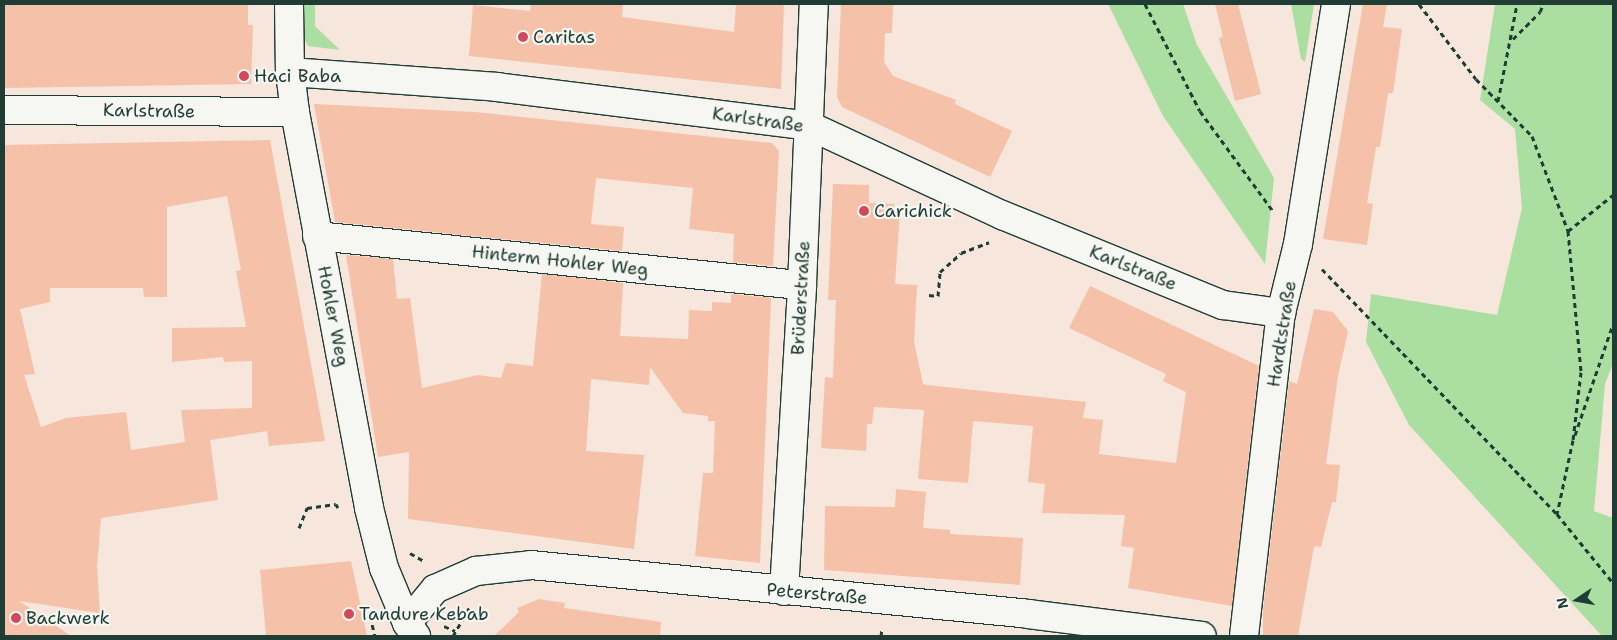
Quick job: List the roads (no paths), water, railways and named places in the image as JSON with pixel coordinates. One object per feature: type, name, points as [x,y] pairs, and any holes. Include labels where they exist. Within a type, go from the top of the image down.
[{"type":"street","name":"Hohler Weg","points":[[289,4],[290,72],[295,112],[369,508],[384,568],[410,632]]},
{"type":"street","name":"Brüderstraße","points":[[784,591],[802,285],[814,4]]},
{"type":"street","name":"Hardtstraße","points":[[1244,636],[1281,313],[1298,244],[1336,4]]},
{"type":"street","name":"Karlstraße","points":[[290,72],[497,87],[810,126],[1002,215],[1223,305],[1281,313]]},
{"type":"street","name":"Karlstraße","points":[[4,110],[295,112]]},
{"type":"street","name":"Hinterm Hohler Weg","points":[[317,236],[802,285]]},
{"type":"street","name":"Peterstraße","points":[[410,632],[435,589],[476,571],[531,565],[1028,614],[1202,636]]},
{"type":"street","points":[[384,568],[416,585],[435,589]]},
{"type":"place","name":"Caritas","points":[[523,37]]},
{"type":"place","name":"Haci Baba","points":[[244,76]]},
{"type":"place","name":"Carichick","points":[[864,211]]},
{"type":"place","name":"Tandure Kebab","points":[[349,614]]},
{"type":"place","name":"Backwerk","points":[[16,618]]}]
